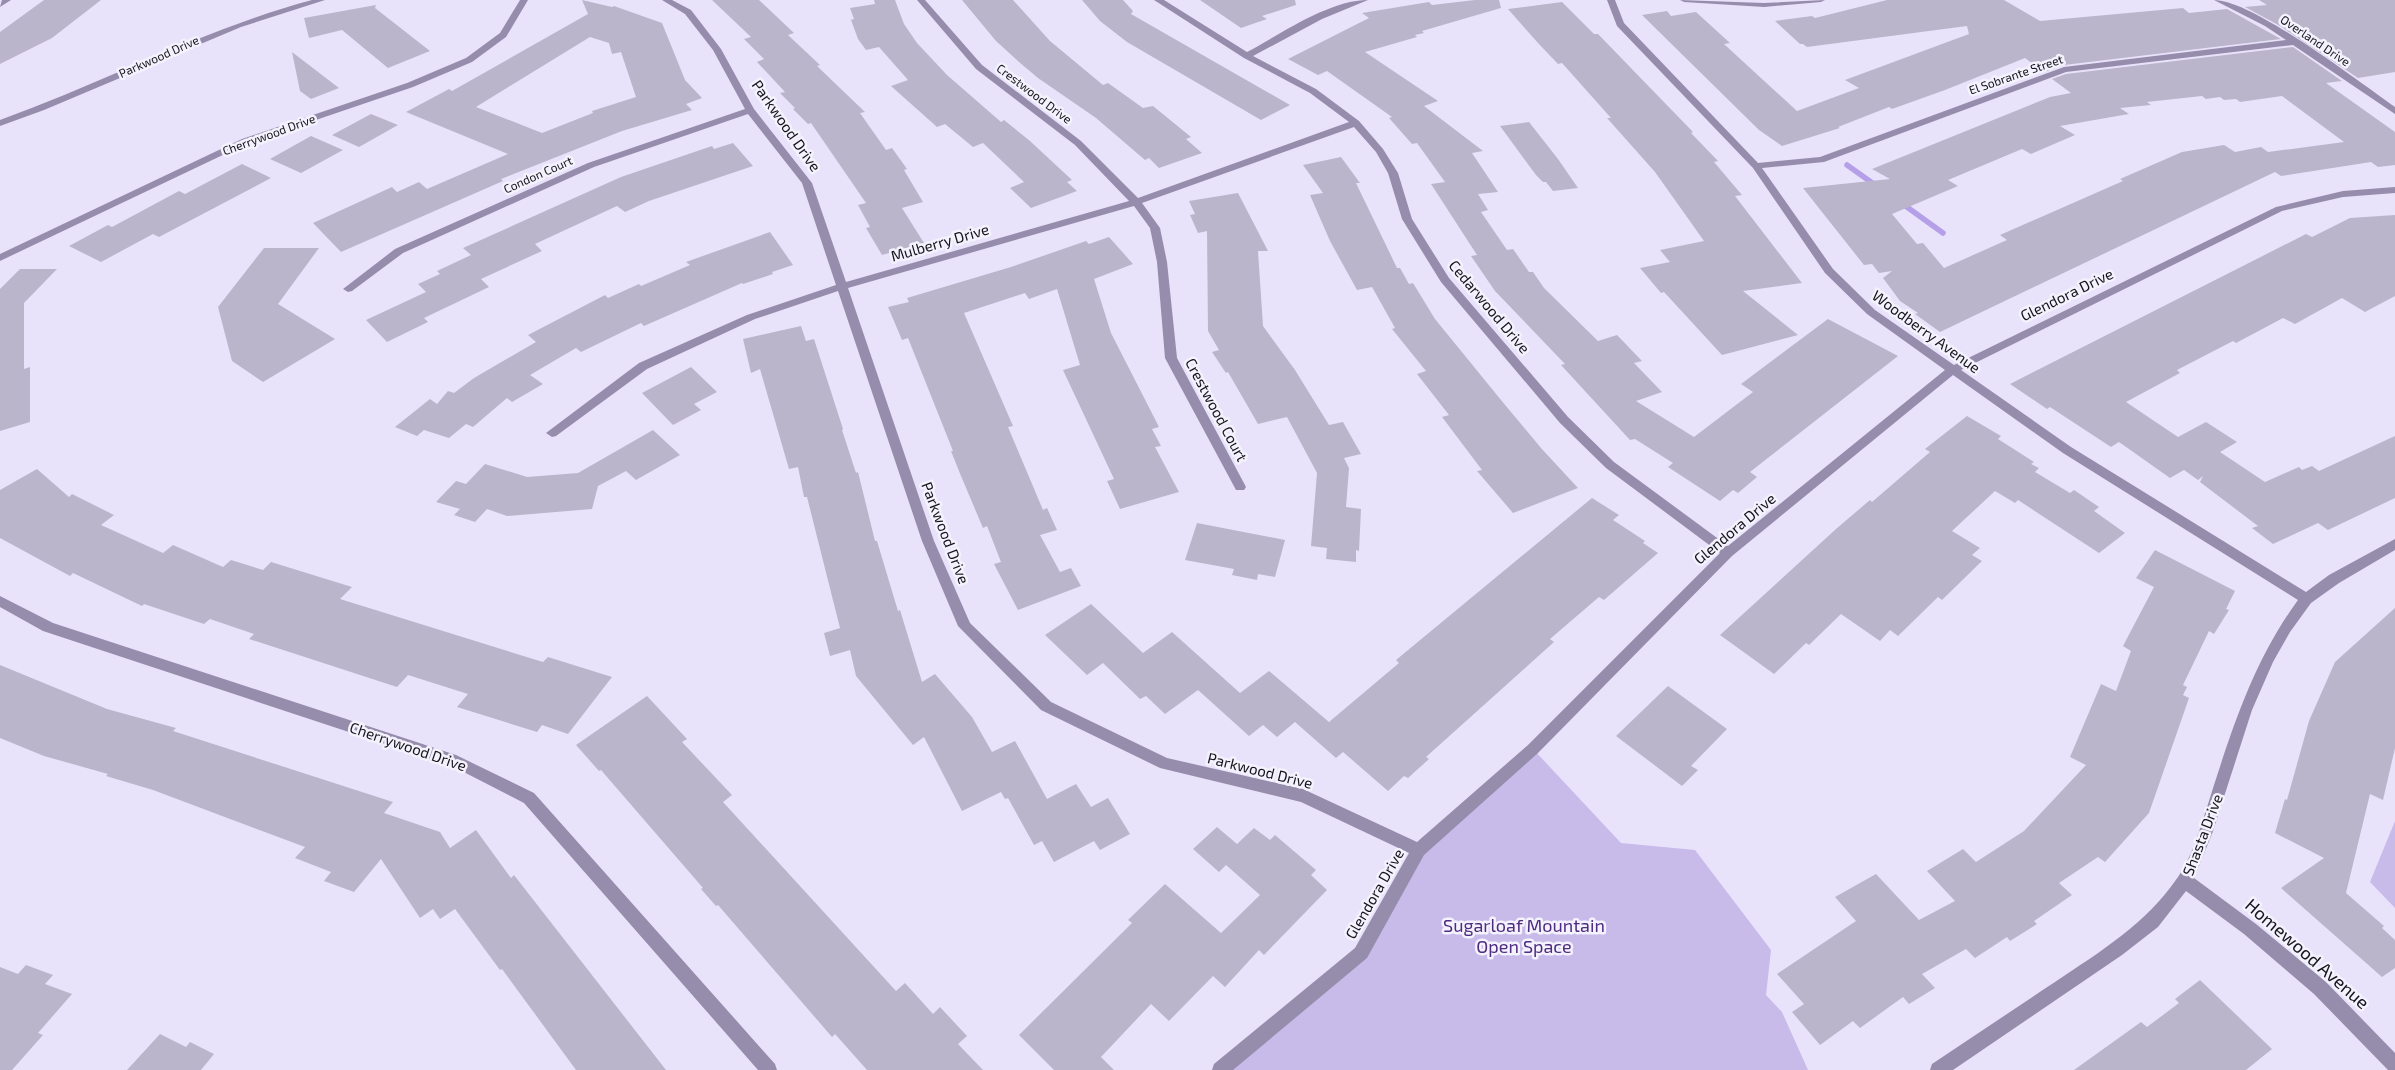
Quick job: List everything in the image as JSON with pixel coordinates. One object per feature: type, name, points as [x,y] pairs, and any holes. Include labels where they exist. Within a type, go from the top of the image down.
[{"type":"street","points":[[0,5],[7,0]]},
{"type":"street","name":"Parkwood Drive","points":[[0,123],[67,98],[208,35],[289,8],[321,0]]},
{"type":"street","name":"Cherrywood Drive","points":[[0,258],[245,141],[410,85],[469,60],[503,35],[524,0]]},
{"type":"street","name":"Parkwood Drive","points":[[666,0],[688,12],[717,49],[750,110],[808,184],[841,287],[928,541],[964,626],[1046,706],[1165,764],[1303,796],[1419,850]]},
{"type":"street","name":"Crestwood Drive","points":[[921,0],[979,67],[1078,143],[1136,202]]},
{"type":"street","name":"Cedarwood Drive","points":[[1158,0],[1247,56],[1313,91],[1356,123],[1380,151],[1394,173],[1407,219],[1445,280],[1564,420],[1610,465],[1728,553]]},
{"type":"street","points":[[1247,56],[1308,23],[1348,4],[1364,0]]},
{"type":"street","name":"Woodberry Avenue","points":[[1611,0],[1620,24],[1756,166],[1823,263],[1842,287],[1871,312],[2074,454],[2306,599]]},
{"type":"street","points":[[1684,0],[1764,5],[1821,0]]},
{"type":"street","name":"Overland Drive","points":[[2218,0],[2268,24],[2395,110]]},
{"type":"street","name":"El Sobrante Street","points":[[1756,166],[1821,160],[2064,70],[2294,42]]},
{"type":"street","name":"Condon Court","points":[[348,289],[399,251],[591,165],[750,110]]},
{"type":"street","name":"Mulberry Drive","points":[[552,433],[643,366],[751,317],[841,287],[1136,202],[1356,123]]},
{"type":"street","name":"Glendora Drive","points":[[1220,1070],[1361,952],[1419,850],[1533,749],[1728,553],[1952,370],[2280,209],[2343,194],[2395,190]]},
{"type":"street","name":"Crestwood Court","points":[[1136,202],[1155,228],[1162,262],[1171,358],[1240,487]]},
{"type":"street","name":"Shasta Drive","points":[[1938,1070],[2116,950],[2152,922],[2185,882],[2205,834],[2249,702],[2280,636],[2306,599],[2342,574],[2395,544]]},
{"type":"street","name":"Cherrywood Drive","points":[[0,601],[48,627],[456,761],[529,798],[769,1070]]},
{"type":"street","name":"Homewood Avenue","points":[[2185,882],[2250,929],[2320,988],[2395,1065]]},
{"type":"green space","name":"Sugarloaf Mountain Open Space","points":[[1533,749],[1621,843],[1695,850],[1771,950],[1766,995],[1782,1012],[1808,1070],[1220,1070],[1361,953],[1419,850]]},
{"type":"green space","points":[[2395,821],[2395,908],[2370,882]]},
{"type":"building","points":[[44,0],[101,0],[52,38],[0,64],[0,32]]},
{"type":"building","points":[[582,0],[614,6],[662,23],[685,80],[702,98],[686,104],[692,110],[622,131],[501,179],[503,181],[341,252],[313,223],[392,187],[397,192],[419,182],[427,189],[508,154],[406,112],[449,89],[452,91],[588,14]],"holes":[[[590,37],[609,43],[612,54],[621,52],[636,97],[592,111],[593,113],[542,133],[476,107]]]},
{"type":"building","points":[[712,0],[759,0],[794,33],[788,35],[820,65],[817,66],[865,112],[860,113],[886,150],[892,148],[907,169],[904,170],[923,202],[902,208],[924,243],[882,255],[866,228],[870,227],[858,205],[866,203],[811,123],[808,124],[793,109],[795,108],[780,93],[785,92],[757,62],[764,59],[744,39],[751,37]]},
{"type":"building","points":[[874,0],[895,0],[904,24],[917,43],[947,75],[1001,122],[1004,120],[1030,141],[1072,180],[1067,182],[1077,191],[1031,208],[1010,188],[1024,182],[983,143],[973,147],[945,124],[937,127],[891,86],[908,80],[879,47],[866,50],[858,39],[851,20],[854,19],[850,8],[875,4]]},
{"type":"building","points":[[962,0],[1013,0],[1050,41],[1103,85],[1108,83],[1143,108],[1153,106],[1191,137],[1186,139],[1202,153],[1159,168],[1149,158],[1145,160],[1096,118],[1038,78],[1019,62],[996,41]]},
{"type":"building","points":[[1082,0],[1123,0],[1133,11],[1131,14],[1290,105],[1261,120],[1127,42],[1100,21]]},
{"type":"building","points":[[1200,0],[1295,0],[1296,5],[1262,16],[1267,19],[1241,28]]},
{"type":"building","points":[[1475,0],[1499,0],[1501,8],[1422,31],[1424,33],[1415,35],[1417,37],[1365,52],[1438,101],[1424,106],[1483,151],[1472,153],[1498,192],[1478,194],[1488,210],[1481,212],[1507,250],[1513,249],[1529,272],[1533,272],[1544,288],[1598,341],[1617,335],[1642,361],[1634,363],[1662,392],[1636,401],[1694,437],[1753,392],[1741,384],[1828,319],[1898,356],[1750,472],[1757,477],[1738,493],[1733,490],[1720,501],[1668,467],[1673,463],[1635,439],[1630,440],[1561,365],[1565,364],[1495,291],[1471,256],[1477,255],[1431,184],[1445,182],[1417,143],[1412,144],[1389,118],[1392,117],[1327,71],[1318,75],[1288,59],[1369,18],[1362,13],[1429,2],[1432,5]]},
{"type":"building","points":[[1887,0],[2004,0],[2040,21],[2183,8],[2189,13],[2227,9],[2281,39],[2064,65],[2044,72],[2025,58],[1945,90],[1892,109],[1889,107],[1838,127],[1840,128],[1782,146],[1759,130],[1642,15],[1667,11],[1671,16],[1696,12],[1730,43],[1724,44],[1797,111],[1859,88],[1845,80],[1969,34],[1967,26],[1807,47],[1800,44],[1775,21],[1812,16],[1815,18]]},
{"type":"building","points":[[2259,0],[2395,0],[2395,72],[2358,78],[2280,26],[2245,7],[2267,5]]},
{"type":"building","points":[[1562,2],[1594,34],[1598,34],[1693,132],[1691,133],[1718,161],[1714,162],[1742,195],[1735,196],[1802,283],[1743,291],[1798,335],[1722,355],[1664,292],[1661,293],[1640,268],[1670,262],[1660,250],[1704,241],[1655,172],[1607,118],[1611,118],[1562,63],[1558,64],[1508,9]]},
{"type":"building","points":[[376,5],[375,8],[430,51],[388,68],[342,30],[309,38],[304,18]]},
{"type":"building","points":[[2293,47],[2342,81],[2326,83],[2395,132],[2395,165],[2378,167],[2371,162],[2281,176],[2275,172],[1940,332],[1915,314],[1918,313],[1900,301],[1883,278],[1892,271],[1879,273],[1872,264],[1864,265],[1803,188],[1890,179],[1872,169],[2050,97],[2071,93],[2052,79],[2066,74]],"holes":[[[2202,96],[2206,99],[2220,97],[2224,100],[2236,99],[2240,102],[2282,96],[2344,142],[2268,152],[2261,147],[2235,152],[2224,145],[2182,152],[2120,179],[2123,181],[2000,235],[2007,240],[1944,268],[1923,243],[1917,244],[1892,214],[1958,186],[1948,180],[2022,149],[2031,154],[2075,135],[2060,126],[2129,114],[2120,108],[2151,105],[2147,102]]]},
{"type":"building","points":[[292,52],[339,88],[311,99],[300,91]]},
{"type":"building","points":[[371,114],[398,125],[359,147],[332,135]]},
{"type":"building","points":[[1529,122],[1578,188],[1553,191],[1546,182],[1543,182],[1536,175],[1500,126]]},
{"type":"building","points":[[311,136],[343,150],[301,173],[270,159]]},
{"type":"building","points":[[733,143],[753,166],[649,201],[625,212],[617,206],[535,244],[542,251],[481,279],[489,287],[424,318],[428,322],[387,342],[366,320],[426,292],[418,284],[440,274],[437,271],[471,255],[463,248],[621,177],[712,146],[714,149]]},
{"type":"building","points":[[1341,157],[1360,183],[1356,183],[1397,268],[1400,268],[1409,284],[1413,283],[1435,319],[1501,400],[1541,448],[1578,488],[1513,513],[1477,471],[1482,470],[1442,417],[1449,415],[1417,374],[1426,371],[1392,329],[1395,328],[1372,287],[1357,290],[1330,241],[1310,195],[1323,193],[1303,165]]},
{"type":"building","points":[[242,164],[271,178],[159,237],[153,234],[101,262],[69,246],[108,225],[112,227],[179,191],[185,194]]},
{"type":"building","points":[[1238,193],[1268,251],[1258,251],[1263,326],[1295,370],[1329,425],[1343,422],[1361,454],[1344,458],[1349,468],[1346,507],[1361,509],[1359,551],[1356,550],[1356,562],[1326,559],[1327,548],[1311,546],[1317,473],[1287,417],[1258,424],[1228,372],[1226,373],[1212,352],[1219,350],[1208,331],[1207,231],[1198,233],[1190,215],[1195,214],[1189,201]]},
{"type":"building","points":[[2395,215],[2395,296],[2365,312],[2342,298],[2295,324],[2283,318],[2236,343],[2233,341],[2177,370],[2180,373],[2126,402],[2178,437],[2206,422],[2237,442],[2220,452],[2265,482],[2299,467],[2302,470],[2312,466],[2319,471],[2395,436],[2395,498],[2328,530],[2318,523],[2273,544],[2252,528],[2258,526],[2200,482],[2203,476],[2198,480],[2184,470],[2170,478],[2119,442],[2111,447],[2050,407],[2047,409],[2010,384],[2306,234],[2312,237],[2350,218]]},
{"type":"building","points":[[770,232],[793,265],[772,272],[773,274],[742,283],[644,326],[641,323],[581,352],[576,348],[530,375],[543,384],[512,402],[507,398],[473,427],[466,424],[449,438],[424,430],[417,436],[395,427],[430,399],[437,404],[448,391],[454,393],[474,378],[536,342],[528,335],[605,295],[608,298],[639,284],[641,286],[690,265],[686,262]]},
{"type":"building","points":[[1109,237],[1133,264],[1094,279],[1111,333],[1159,427],[1152,429],[1161,446],[1155,447],[1179,492],[1120,509],[1107,481],[1114,479],[1063,370],[1080,365],[1057,289],[1029,299],[1025,293],[964,313],[1013,426],[1008,427],[1043,510],[1047,508],[1057,530],[1040,535],[1060,572],[1071,568],[1081,586],[1018,610],[994,564],[1001,562],[987,526],[983,528],[961,476],[908,338],[902,340],[888,307],[909,302],[907,298],[1011,267],[1086,241],[1089,244]]},
{"type":"building","points":[[264,248],[319,248],[278,304],[335,339],[263,382],[232,361],[218,307]]},
{"type":"building","points":[[20,269],[57,269],[24,303],[24,369],[30,367],[30,422],[0,431],[0,289]]},
{"type":"building","points":[[801,326],[806,341],[814,339],[856,473],[858,472],[875,541],[877,541],[898,611],[900,610],[922,682],[935,674],[972,717],[992,752],[1015,741],[1047,799],[1076,784],[1091,807],[1108,798],[1130,834],[1100,850],[1094,841],[1054,862],[1042,841],[1034,845],[1008,798],[1005,799],[1001,792],[962,811],[924,737],[913,745],[856,676],[850,650],[830,656],[824,633],[840,628],[807,497],[804,497],[798,467],[789,469],[760,369],[751,373],[743,339]]},
{"type":"building","points":[[691,367],[717,392],[694,404],[701,410],[673,425],[642,393]]},
{"type":"building","points":[[1967,416],[2001,436],[1998,439],[2034,462],[2031,464],[2039,468],[2035,472],[2070,493],[2074,490],[2099,507],[2094,511],[2125,533],[2099,553],[2018,500],[2015,503],[1995,491],[1952,531],[1980,548],[1972,555],[1982,561],[1942,600],[1938,597],[1898,636],[1890,630],[1880,641],[1841,614],[1809,645],[1806,643],[1774,674],[1720,635],[1836,529],[1870,500],[1872,502],[1930,452],[1925,449]]},
{"type":"building","points":[[653,430],[680,455],[636,480],[626,471],[598,486],[592,509],[507,516],[487,509],[475,522],[454,515],[460,509],[436,502],[456,481],[466,484],[485,464],[527,477],[578,473]]},
{"type":"building","points":[[37,469],[69,497],[72,494],[114,515],[101,525],[163,553],[173,545],[223,567],[231,560],[263,570],[271,562],[352,587],[340,599],[543,662],[548,657],[612,677],[568,734],[542,725],[537,732],[457,707],[468,694],[408,675],[397,687],[249,639],[254,634],[210,619],[204,624],[144,604],[142,606],[73,573],[70,576],[0,538],[0,490]]},
{"type":"building","points":[[1592,498],[1619,515],[1613,520],[1645,541],[1643,543],[1658,553],[1604,600],[1599,597],[1550,639],[1554,642],[1426,757],[1429,759],[1408,778],[1404,776],[1388,791],[1343,752],[1336,758],[1295,722],[1277,737],[1263,725],[1249,736],[1198,690],[1165,714],[1146,696],[1140,699],[1103,663],[1087,675],[1045,635],[1091,604],[1143,653],[1172,632],[1240,693],[1269,671],[1329,722],[1399,663],[1396,660]]},
{"type":"building","points":[[1197,523],[1285,540],[1275,577],[1258,574],[1257,580],[1232,575],[1234,569],[1185,560]]},
{"type":"building","points":[[2155,550],[2235,591],[2226,609],[2229,610],[2214,634],[2209,631],[2183,685],[2187,687],[2183,695],[2189,698],[2149,813],[2105,862],[2098,857],[2059,883],[2072,895],[2034,921],[2037,924],[2010,941],[2007,937],[1975,958],[1966,949],[1922,974],[1935,988],[1909,1004],[1903,997],[1860,1028],[1853,1021],[1820,1045],[1792,1012],[1804,1004],[1777,974],[1856,921],[1835,897],[1876,874],[1919,920],[1955,901],[1927,871],[1963,849],[1976,862],[2024,831],[2086,765],[2070,757],[2101,684],[2116,691],[2131,651],[2123,646],[2154,587],[2136,578]]},
{"type":"building","points":[[2395,608],[2395,748],[2383,800],[2370,794],[2346,893],[2384,926],[2382,928],[2395,940],[2395,968],[2382,977],[2281,888],[2324,858],[2275,833],[2285,799],[2287,800],[2309,721],[2335,662]]},
{"type":"building","points":[[0,665],[107,709],[176,728],[173,731],[393,802],[384,813],[440,832],[450,848],[476,830],[511,878],[514,875],[666,1070],[576,1070],[502,969],[500,970],[455,909],[440,919],[433,909],[420,918],[381,859],[354,892],[324,881],[331,872],[295,858],[305,847],[153,790],[106,776],[108,774],[44,756],[0,738]]},
{"type":"building","points":[[1668,686],[1727,729],[1691,766],[1698,770],[1682,786],[1616,736]]},
{"type":"building","points":[[647,696],[687,739],[682,742],[732,795],[723,802],[896,991],[905,983],[933,1014],[940,1007],[967,1036],[958,1044],[983,1070],[867,1070],[835,1034],[832,1037],[718,905],[716,906],[701,889],[703,888],[601,770],[599,771],[576,745]]},
{"type":"building","points":[[1217,827],[1237,844],[1254,828],[1270,840],[1275,835],[1316,870],[1311,875],[1327,890],[1264,955],[1259,950],[1225,987],[1213,976],[1169,1021],[1151,1004],[1101,1057],[1114,1070],[1054,1070],[1019,1035],[1132,923],[1128,920],[1165,884],[1221,933],[1260,895],[1226,865],[1219,872],[1193,849]]},
{"type":"building","points":[[26,965],[53,975],[45,984],[72,994],[38,1033],[43,1035],[12,1070],[0,1070],[0,967],[18,974]]},
{"type":"building","points":[[2200,980],[2272,1049],[2246,1070],[2074,1070],[2141,1022],[2147,1027],[2179,1003],[2175,999]]},
{"type":"building","points":[[160,1034],[186,1047],[190,1042],[214,1054],[201,1070],[127,1070]]},
{"type":"waterway","points":[[1847,165],[1878,187]]},
{"type":"waterway","points":[[1900,202],[1943,233]]}]
